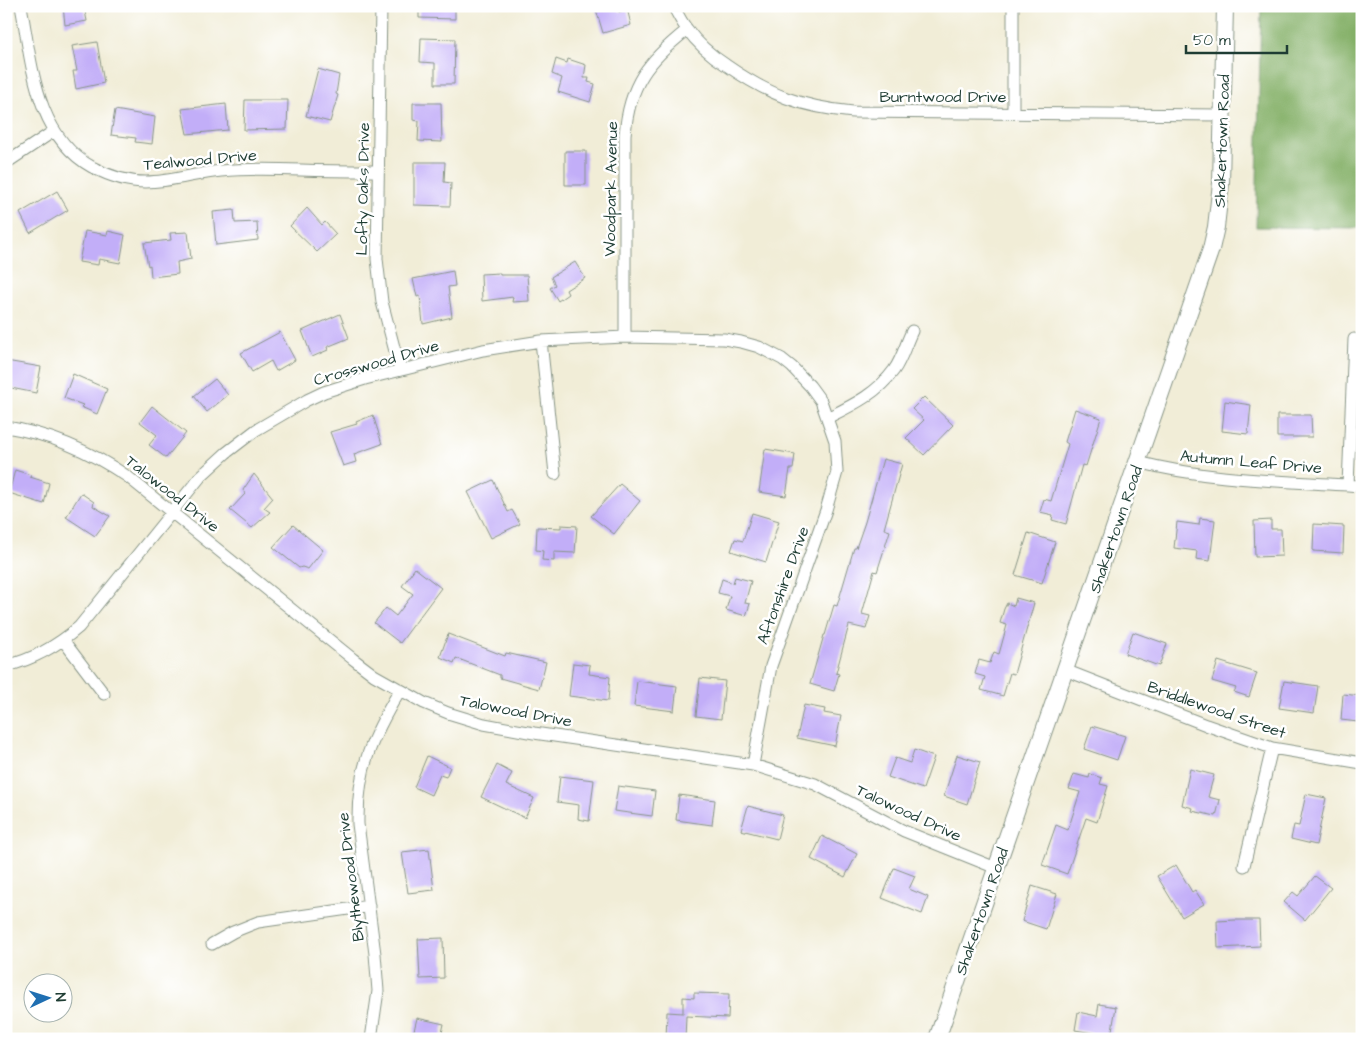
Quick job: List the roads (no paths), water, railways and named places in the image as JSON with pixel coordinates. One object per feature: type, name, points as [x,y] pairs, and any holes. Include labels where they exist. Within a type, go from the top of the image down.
[{"type":"street","name":"Tealwood Drive","points":[[21,6],[41,104],[54,132],[70,150],[88,165],[109,175],[133,181],[158,181],[240,169],[377,171]]},
{"type":"street","name":"Lofty Oaks Drive","points":[[381,6],[376,240],[378,278],[388,330],[400,370]]},
{"type":"street","points":[[673,6],[687,30]]},
{"type":"street","points":[[1013,6],[1013,112]]},
{"type":"street","name":"Shakertown Road","points":[[937,1039],[1211,249],[1220,198],[1225,6]]},
{"type":"street","name":"Burntwood Drive","points":[[687,30],[712,56],[764,90],[804,105],[825,109],[853,112],[1222,115]]},
{"type":"street","name":"Woodpark Avenue","points":[[625,338],[626,135],[628,112],[636,88],[649,66],[664,48],[687,30]]},
{"type":"street","points":[[6,163],[54,132]]},
{"type":"street","points":[[827,418],[858,402],[881,384],[894,369],[912,330]]},
{"type":"street","name":"Crosswood Drive","points":[[6,666],[40,654],[63,640],[79,627],[201,476],[226,453],[272,419],[324,392],[400,370],[483,350],[541,341],[625,338],[724,339],[759,347],[782,359],[802,376],[820,401],[827,418]]},
{"type":"street","points":[[1348,486],[1354,339]]},
{"type":"street","points":[[541,341],[555,474]]},
{"type":"street","name":"Aftonshire Drive","points":[[753,765],[771,666],[826,510],[837,472],[835,440],[827,418]]},
{"type":"street","name":"Talowood Drive","points":[[6,427],[43,434],[100,457],[128,476],[353,659],[400,690],[448,713],[484,724],[534,733],[753,765],[815,784],[904,831],[996,868]]},
{"type":"street","name":"Autumn Leaf Drive","points":[[1138,462],[1164,469],[1210,475],[1362,486]]},
{"type":"street","points":[[63,640],[104,694]]},
{"type":"street","name":"Briddlewood Street","points":[[1065,670],[1206,725],[1272,748],[1362,763]]},
{"type":"street","name":"Blythewood Drive","points":[[371,1039],[378,991],[357,806],[361,775],[372,741],[400,690]]},
{"type":"street","points":[[1244,866],[1272,748]]},
{"type":"street","points":[[212,944],[233,932],[258,922],[369,906]]}]
